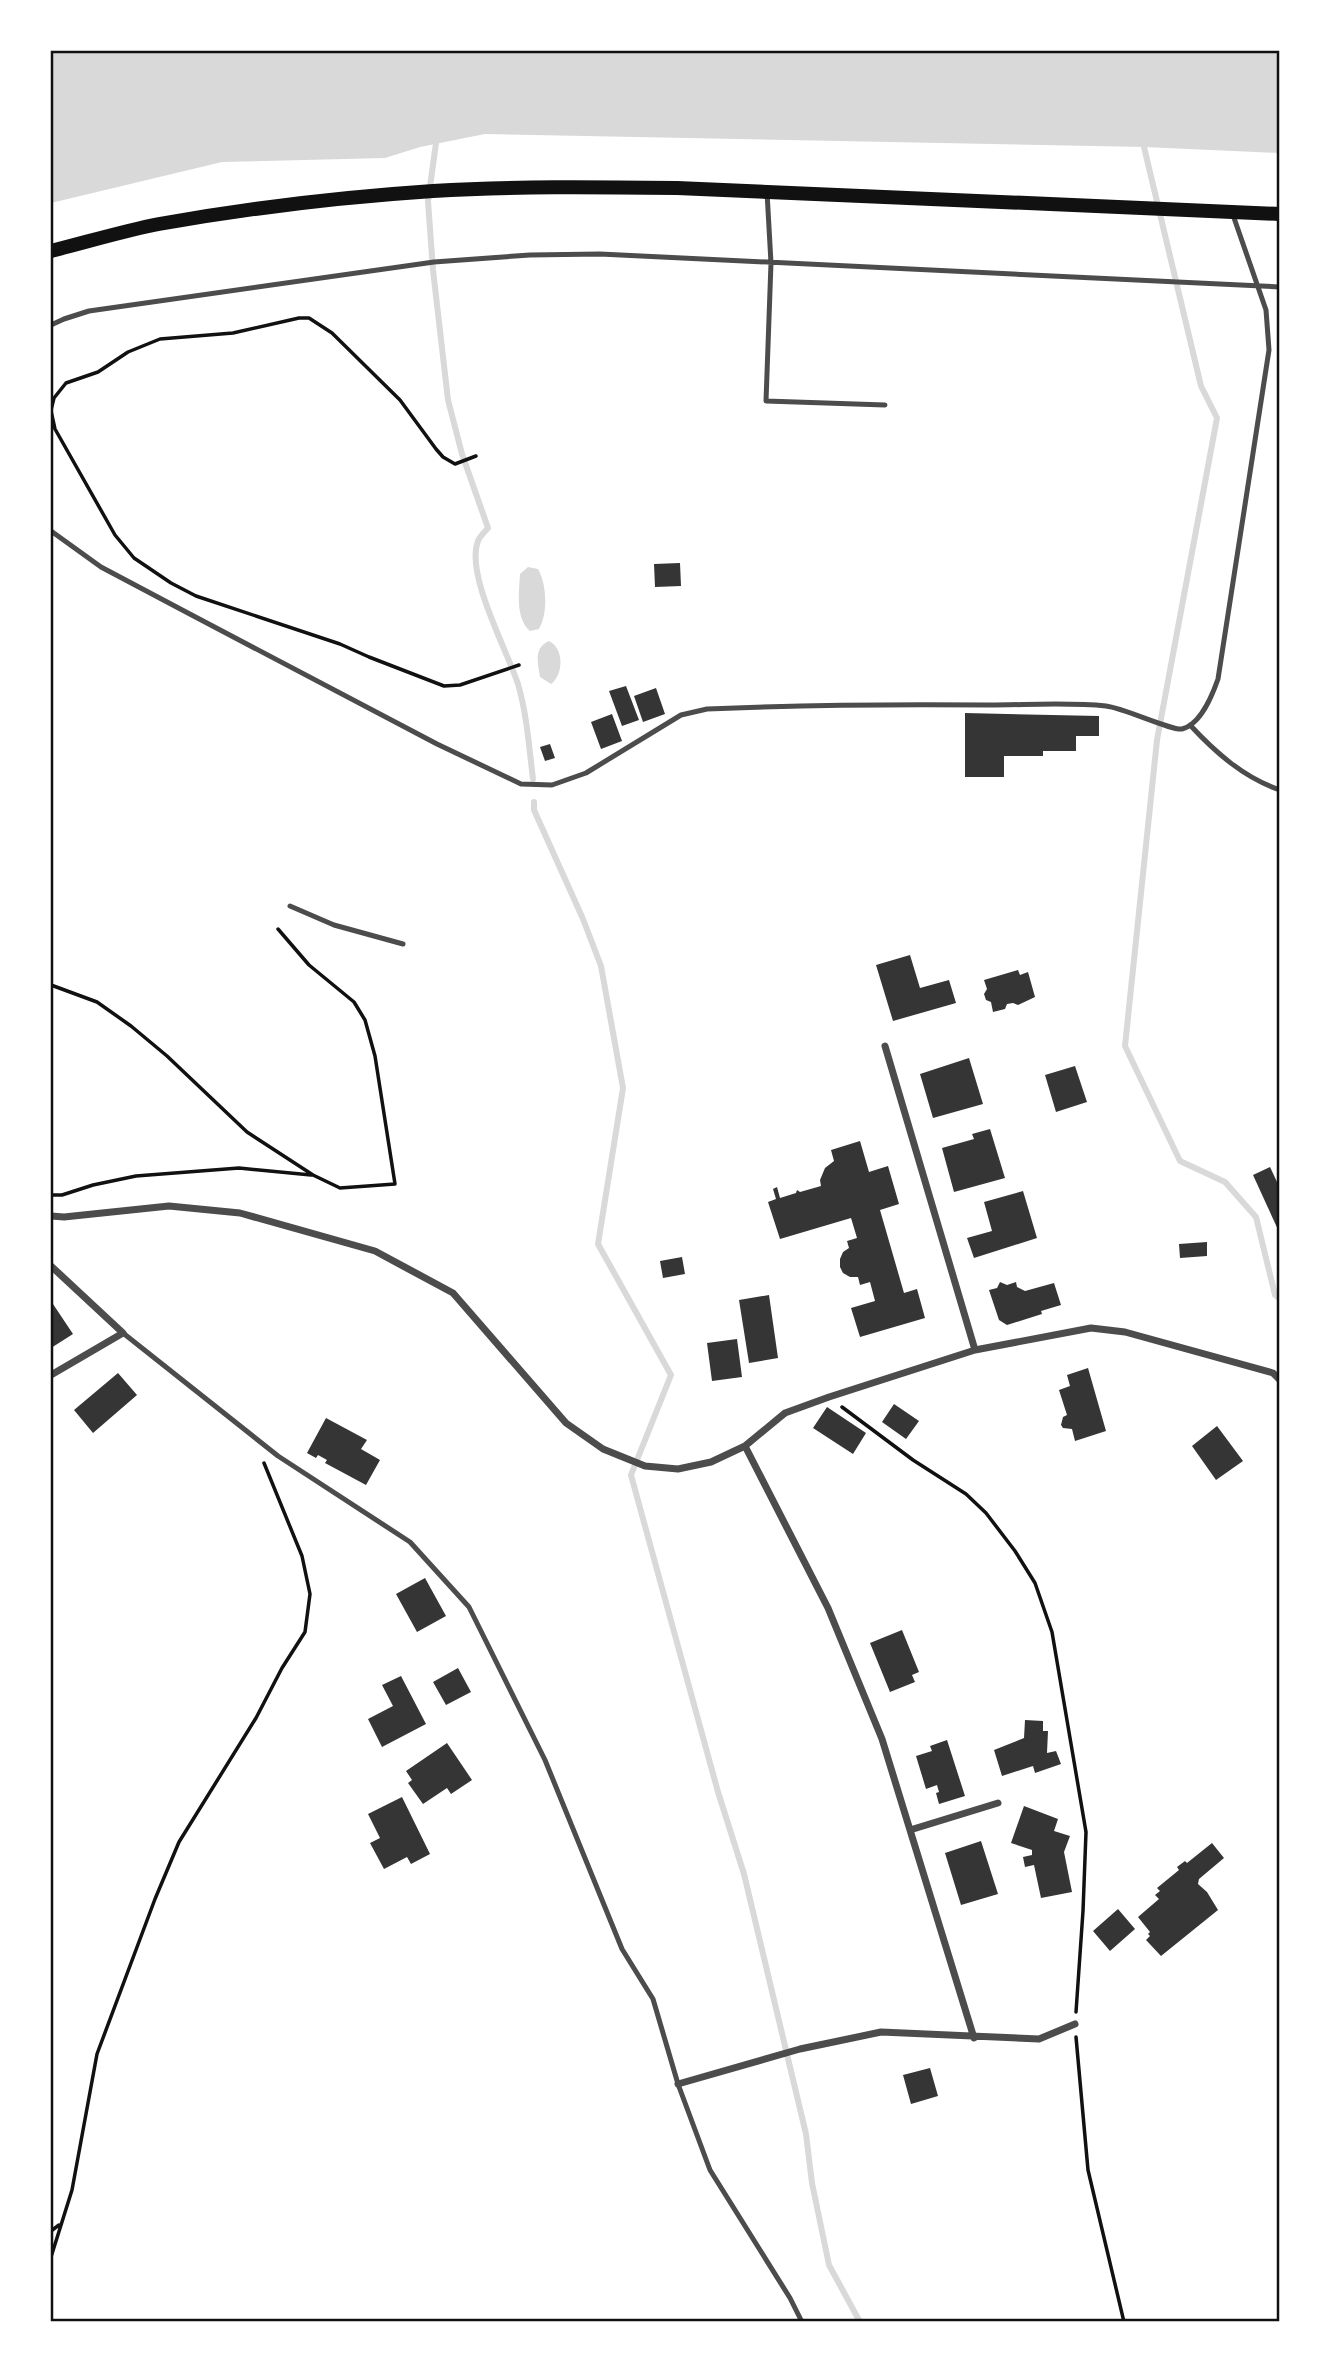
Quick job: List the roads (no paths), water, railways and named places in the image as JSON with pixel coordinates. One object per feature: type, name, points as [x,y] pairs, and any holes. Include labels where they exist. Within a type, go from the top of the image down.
[{"type":"main road","points":[[51,251],[157,225],[207,217],[294,204],[434,191],[584,187],[1280,214]]},
{"type":"street","points":[[885,1046],[975,1350]]},
{"type":"street","points":[[51,1216],[169,1206],[240,1213],[375,1251],[453,1293],[566,1423],[603,1449],[645,1466],[678,1469],[711,1462],[745,1446],[785,1413],[830,1397],[975,1350],[1091,1328],[1138,1336],[1273,1373],[1280,1380]]},
{"type":"street","points":[[51,1266],[123,1333],[51,1375]]},
{"type":"street","points":[[745,1446],[828,1608],[882,1739],[974,2038]]},
{"type":"street","points":[[910,1830],[998,1803]]},
{"type":"street","points":[[678,2084],[800,2049],[881,2032],[1039,2039],[1075,2024]]},
{"type":"lane","points":[[767,192],[771,263],[766,401],[885,405]]},
{"type":"lane","points":[[51,531],[101,566],[161,599],[436,744],[521,784],[552,785],[574,778],[681,715],[707,709],[950,705],[1105,706],[1145,717],[1174,729],[1182,729],[1190,725],[1212,697],[1227,626],[1269,350],[1266,310],[1232,212]]},
{"type":"lane","points":[[51,325],[89,311],[434,262],[600,254],[1280,287]]},
{"type":"lane","points":[[1190,725],[1209,746],[1249,776],[1280,790]]},
{"type":"lane","points":[[290,906],[334,925],[403,944]]},
{"type":"lane","points":[[123,1333],[278,1456],[410,1542],[469,1607],[544,1760],[622,1949],[653,1999],[678,2084],[710,2170],[790,2298],[802,2322]]},
{"type":"waterway","points":[[437,136],[428,201],[448,400],[462,454],[488,528],[478,541],[477,572],[489,612],[518,684],[526,719],[533,779]]},
{"type":"waterway","points":[[1144,147],[1201,386],[1217,418],[1157,740],[1125,1046],[1180,1161],[1225,1182],[1256,1217],[1275,1295],[1280,1299]]},
{"type":"waterway","points":[[534,802],[534,810],[601,966],[623,1088],[598,1244],[671,1375],[631,1475],[718,1792],[744,1874],[806,2134],[812,2183],[829,2265],[860,2322]]}]
